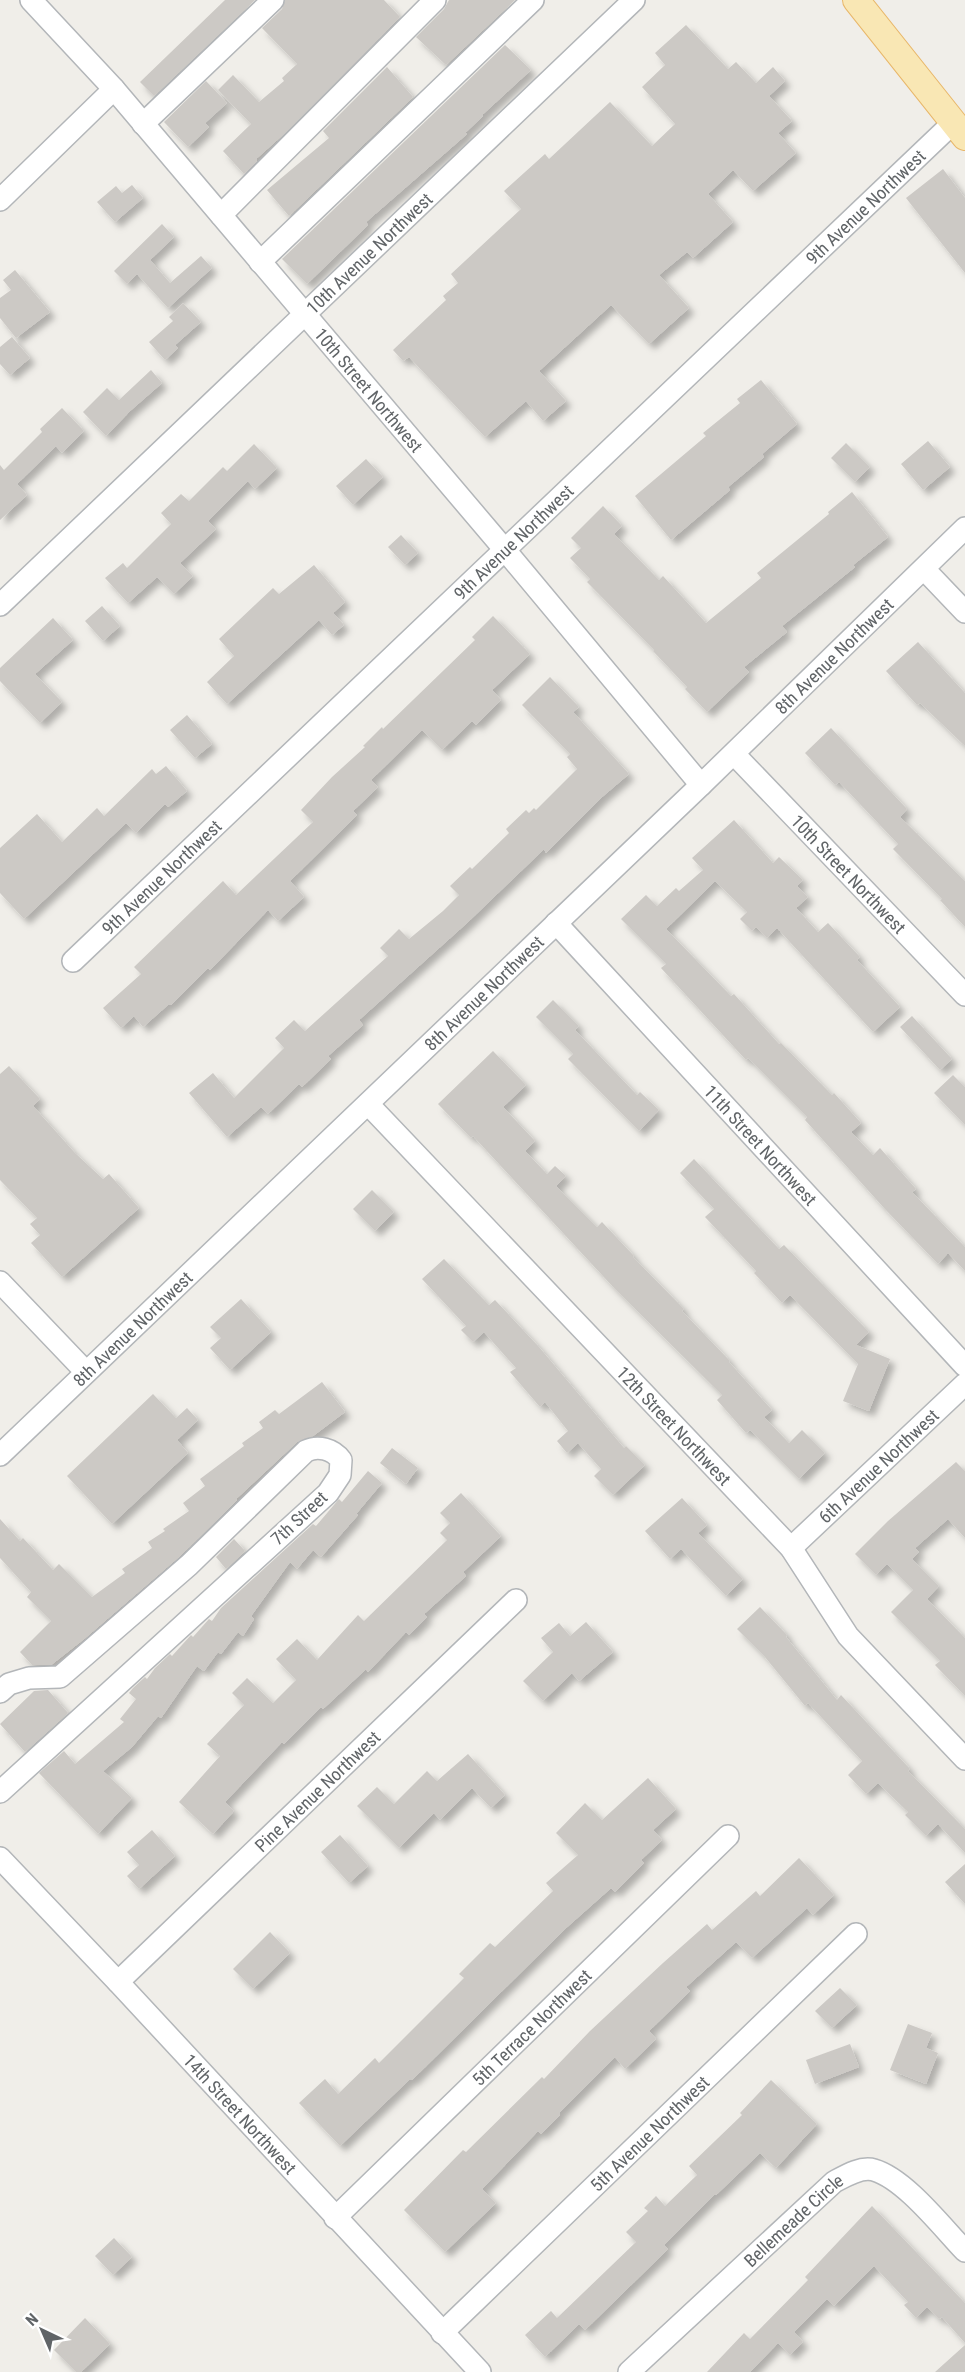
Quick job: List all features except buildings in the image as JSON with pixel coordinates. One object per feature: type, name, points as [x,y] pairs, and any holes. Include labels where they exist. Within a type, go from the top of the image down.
[{"type":"main road","points":[[856,0],[959,130]]},
{"type":"street","name":"10th Street Northwest","points":[[31,0],[114,89],[701,785]]},
{"type":"street","points":[[143,124],[273,0]]},
{"type":"street","points":[[221,215],[435,0]]},
{"type":"street","points":[[260,262],[533,0]]},
{"type":"street","name":"10th Avenue Northwest","points":[[0,605],[634,0]]},
{"type":"street","points":[[0,200],[114,89]]},
{"type":"street","name":"9th Avenue Northwest","points":[[73,961],[505,550],[959,130]]},
{"type":"street","name":"8th Avenue Northwest","points":[[0,1455],[734,754],[965,528]]},
{"type":"street","points":[[924,569],[965,612]]},
{"type":"street","name":"10th Street Northwest","points":[[734,754],[965,995]]},
{"type":"street","name":"11th Street Northwest","points":[[556,923],[965,1366]]},
{"type":"street","name":"12th Street Northwest","points":[[368,1104],[791,1548],[848,1636],[965,1759]]},
{"type":"street","points":[[0,1282],[86,1372]]},
{"type":"street","name":"6th Avenue Northwest","points":[[791,1548],[965,1384]]},
{"type":"street","name":"7th Street","points":[[0,1692],[9,1684],[29,1678],[60,1677],[189,1565],[306,1451],[315,1447],[336,1452],[341,1460],[340,1475],[328,1493],[0,1792]]},
{"type":"street","name":"Pine Avenue Northwest","points":[[118,1982],[516,1600]]},
{"type":"street","name":"5th Terrace Northwest","points":[[335,2218],[728,1836]]},
{"type":"street","name":"14th Street Northwest","points":[[0,1858],[480,2372]]},
{"type":"street","name":"5th Avenue Northwest","points":[[442,2333],[856,1934]]},
{"type":"street","name":"Bellemeade Circle","points":[[629,2372],[834,2182],[855,2171],[872,2169],[900,2183],[965,2251]]}]
